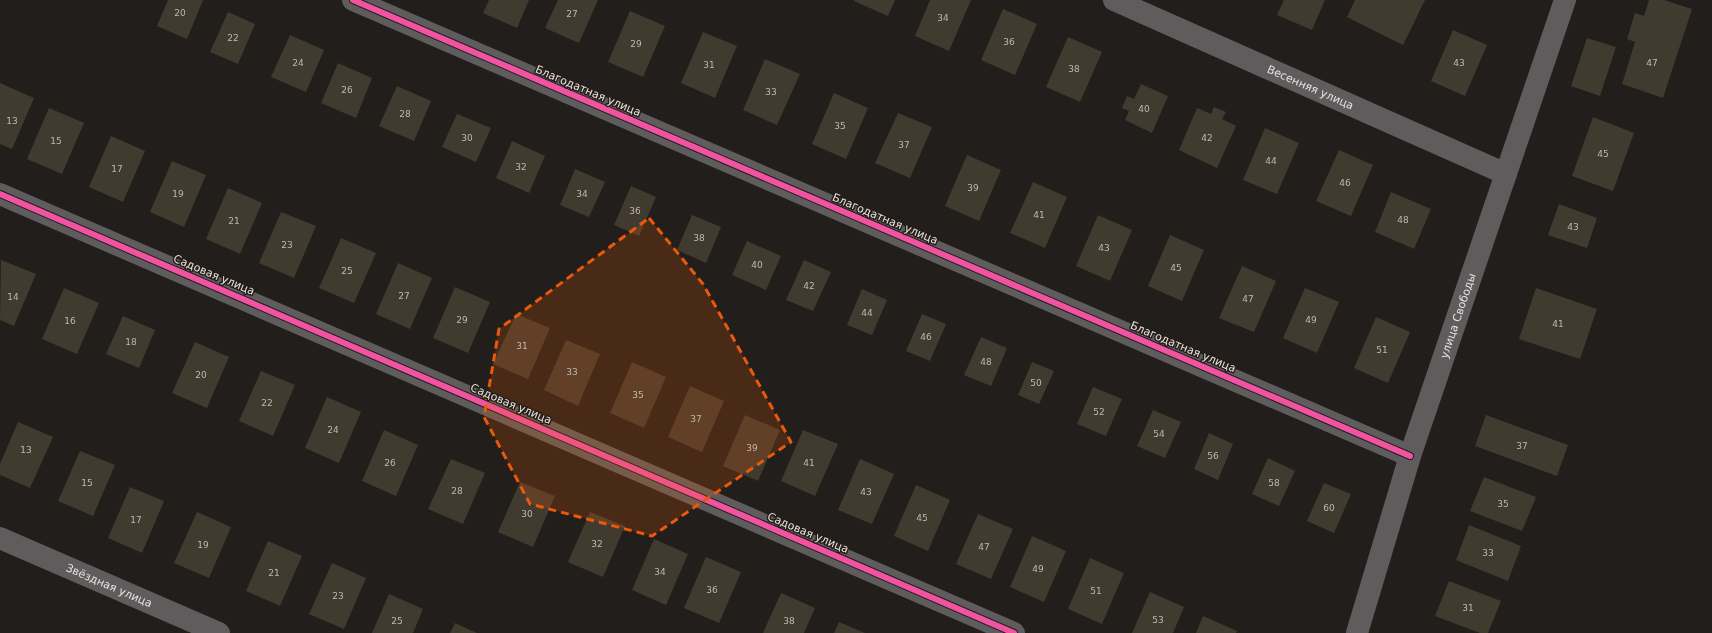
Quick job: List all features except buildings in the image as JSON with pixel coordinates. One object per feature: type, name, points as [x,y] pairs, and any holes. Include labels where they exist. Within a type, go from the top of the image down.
[{"type":"street","name":"Благодатная улица","points":[[353,0],[1410,456]]},
{"type":"street","name":"Весенняя улица","points":[[1114,0],[1506,174]]},
{"type":"street","name":"улица Свободы","points":[[1357,633],[1410,456],[1565,0]]},
{"type":"street","name":"Садовая улица","points":[[0,194],[1014,633]]},
{"type":"street","name":"Звёздная улица","points":[[0,538],[219,633]]},
{"type":"highlighted area","points":[[649,218],[703,284],[791,442],[652,536],[530,504],[484,417],[499,329]]},
{"type":"cycle path","points":[[353,0],[1410,456]]},
{"type":"cycle path","points":[[0,194],[1014,633]]}]
